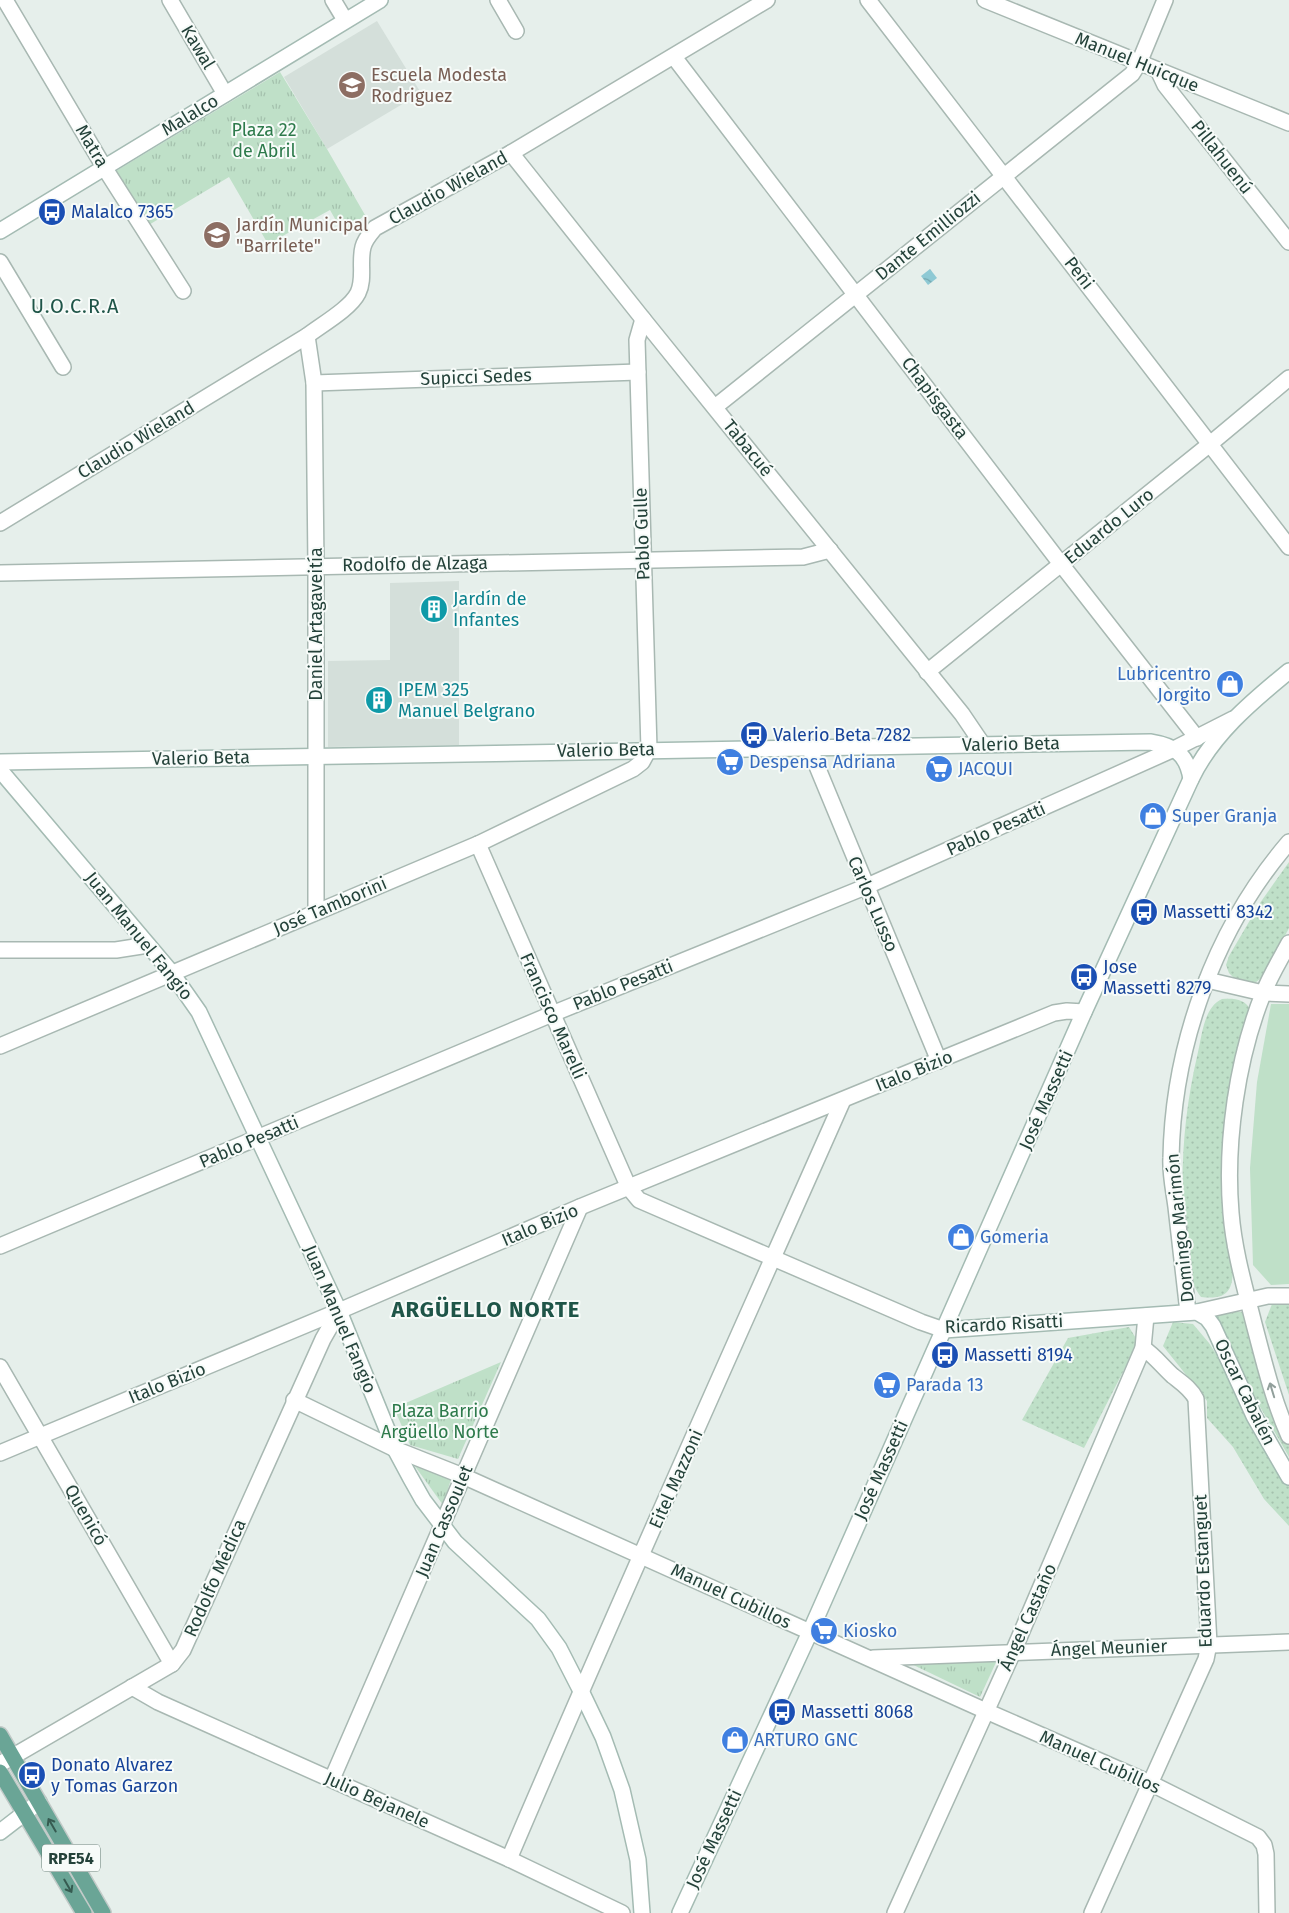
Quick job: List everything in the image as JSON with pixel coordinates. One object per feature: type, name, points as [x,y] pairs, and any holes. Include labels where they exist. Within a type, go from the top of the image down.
[{"type":"main road","name":"RPE54","points":[[0,1736],[6,1760],[39,1802],[103,1913]]},
{"type":"main road","name":"RPE54","points":[[0,1772],[84,1913]]},
{"type":"street","name":"Matra","points":[[5,0],[104,167],[183,291]]},
{"type":"street","name":"Kawal","points":[[170,0],[225,94]]},
{"type":"street","points":[[333,0],[345,20]]},
{"type":"street","name":"Malalco","points":[[0,231],[380,0]]},
{"type":"street","points":[[498,0],[516,31]]},
{"type":"street","name":"Claudio Wieland","points":[[0,523],[307,336],[353,301],[361,281],[362,249],[367,238],[376,228],[511,153],[767,0]]},
{"type":"street","name":"Peñi","points":[[868,0],[1289,547]]},
{"type":"street","name":"Manuel Huicque","points":[[985,0],[1289,123]]},
{"type":"street","name":"Dante Emilliozzi","points":[[715,407],[1132,74],[1139,63],[1165,0]]},
{"type":"street","name":"Chapisgasta","points":[[674,57],[1061,564],[1197,738]]},
{"type":"street","name":"Pillahuenú","points":[[1158,70],[1165,85],[1289,242]]},
{"type":"street","name":"Tabacué","points":[[511,153],[962,714],[983,745]]},
{"type":"street","points":[[0,262],[63,367]]},
{"type":"street","name":"Pablo Gulle","points":[[643,319],[637,340],[649,750]]},
{"type":"street","name":"Daniel Artagaveitía","points":[[307,336],[314,383],[316,912]]},
{"type":"street","name":"Supicci Sedes","points":[[314,383],[638,372]]},
{"type":"street","name":"Eduardo Luro","points":[[927,672],[1289,378]]},
{"type":"street","name":"Rodolfo de Alzaga","points":[[0,573],[643,561],[803,556],[830,550]]},
{"type":"street","name":"Pablo Pesatti","points":[[1191,779],[1200,760],[1210,747],[1241,714],[1289,671]]},
{"type":"street","name":"Pablo Pesatti","points":[[0,1246],[552,1014],[865,887],[1174,750],[1241,714]]},
{"type":"street","name":"Valerio Beta","points":[[1,772],[316,756],[1150,742],[1169,746],[1174,750]]},
{"type":"street","name":"Carlos Lusso","points":[[808,748],[938,1061]]},
{"type":"street","name":"José Tamborini","points":[[0,1046],[171,972],[478,844],[633,769],[642,762],[649,750]]},
{"type":"street","points":[[1174,750],[1185,759],[1189,766],[1191,779]]},
{"type":"street","name":"Juan Manuel Fangio","points":[[1,772],[171,972],[199,1012],[340,1311],[396,1449],[424,1500],[455,1542],[538,1618],[559,1648],[602,1737],[622,1790],[638,1860],[642,1913]]},
{"type":"street","name":"José Massetti","points":[[680,1913],[810,1632],[1084,1012],[1191,779]]},
{"type":"street","name":"Domingo Marimón","points":[[1192,1312],[1170,1160],[1173,1121],[1181,1068],[1191,1029],[1219,951],[1243,906],[1289,842]]},
{"type":"street","name":"Francisco Marelli","points":[[478,844],[629,1188]]},
{"type":"street","points":[[1289,943],[1264,993],[1242,1065],[1235,1102],[1231,1143],[1231,1214],[1238,1259],[1278,1412],[1289,1436]]},
{"type":"street","points":[[0,950],[116,950],[148,945]]},
{"type":"street","points":[[1207,980],[1264,993],[1289,994]]},
{"type":"street","name":"Italo Bizio","points":[[0,1453],[340,1311],[580,1207],[938,1061],[1054,1014],[1067,1011],[1084,1012]]},
{"type":"street","name":"Eitel Mazzoni","points":[[508,1859],[843,1100]]},
{"type":"street","name":"Ricardo Risatti","points":[[629,1188],[639,1200],[920,1322],[944,1330],[1192,1312],[1268,1296],[1289,1296]]},
{"type":"street","name":"Juan Cassoulet","points":[[332,1779],[580,1207]]},
{"type":"street","name":"Rodolfo Médica","points":[[6,1760],[172,1664],[183,1650],[322,1339],[340,1311]]},
{"type":"street","name":"Oscar Cabalén","points":[[1192,1312],[1207,1318],[1213,1326],[1254,1416],[1289,1477]]},
{"type":"street","name":"Ángel Castaño","points":[[895,1913],[1013,1652],[1143,1348],[1146,1316]]},
{"type":"street","name":"Eduardo Estanguet","points":[[1092,1913],[1206,1659],[1208,1644],[1196,1399],[1192,1392],[1171,1374],[1155,1356],[1143,1348]]},
{"type":"street","name":"Quenicó","points":[[0,1367],[172,1664]]},
{"type":"street","name":"Manuel Cubillos","points":[[294,1400],[396,1449],[463,1476],[642,1555],[1150,1783],[1258,1837],[1264,1845],[1266,1854],[1266,1913]]},
{"type":"street","name":"Ángel Meunier","points":[[869,1658],[1289,1642]]},
{"type":"street","name":"Julio Bejanele","points":[[132,1687],[158,1702],[508,1859],[622,1913]]},
{"type":"street","points":[[0,1832],[39,1802]]},
{"type":"shaded area","name":"Escuela Modesta Rodriguez","points":[[377,21],[421,93],[327,149],[284,77]]},
{"type":"shaded area","points":[[459,581],[459,745],[328,747],[328,661],[390,660],[390,583]]},
{"type":"green space","name":"Plaza 22 de Abril","points":[[280,72],[365,215],[343,233],[330,210],[268,244],[229,177],[147,226],[116,171]]},
{"type":"green space","points":[[1289,862],[1289,928],[1265,975],[1255,983],[1248,984],[1236,980],[1229,973],[1226,965],[1229,956],[1260,903]]},
{"type":"green space","points":[[1222,999],[1239,1000],[1246,1004],[1251,1011],[1240,1054],[1233,1276],[1232,1283],[1226,1293],[1212,1298],[1201,1297],[1196,1289],[1192,1281],[1186,1254],[1183,1161],[1189,1096],[1203,1030],[1211,1008]]},
{"type":"green space","points":[[1271,1004],[1289,1004],[1289,1284],[1271,1285],[1253,1265],[1250,1168],[1257,1082]]},
{"type":"green space","points":[[1289,1303],[1289,1395],[1265,1322],[1272,1304]]},
{"type":"green space","points":[[1213,1312],[1243,1312],[1289,1440],[1289,1457],[1248,1386]]},
{"type":"green space","points":[[1173,1322],[1193,1324],[1209,1343],[1289,1469],[1289,1526],[1264,1499],[1233,1447],[1207,1418],[1207,1401],[1163,1346]]},
{"type":"green space","points":[[1129,1327],[1137,1340],[1126,1366],[1084,1448],[1022,1420],[1068,1338]]},
{"type":"green space","name":"Plaza Barrio Argüello Norte","points":[[501,1362],[458,1459],[410,1445],[394,1408]]},
{"type":"green space","points":[[409,1458],[452,1476],[443,1505]]},
{"type":"green space","points":[[998,1658],[980,1697],[901,1659]]},
{"type":"water","points":[[930,269],[937,278],[928,285],[921,276]]},
{"type":"place","name":"Escuela Modesta Rodriguez","points":[[352,85]]},
{"type":"place","name":"Malalco 7365","points":[[52,212]]},
{"type":"place","name":"Jardín Municipal \"Barrilete\"","points":[[217,235]]},
{"type":"place","name":"Jardín de Infantes","points":[[434,609]]},
{"type":"place","name":"Lubricentro Jorgito","points":[[1230,684]]},
{"type":"place","name":"IPEM 325 Manuel Belgrano","points":[[379,700]]},
{"type":"place","name":"Valerio Beta 7282","points":[[754,735]]},
{"type":"place","name":"Despensa Adriana","points":[[730,762]]},
{"type":"place","name":"JACQUI","points":[[939,769]]},
{"type":"place","name":"Super Granja","points":[[1153,816]]},
{"type":"place","name":"Massetti 8342","points":[[1144,912]]},
{"type":"place","name":"Jose Massetti 8279","points":[[1084,977]]},
{"type":"place","name":"Gomeria","points":[[961,1237]]},
{"type":"place","name":"Massetti 8194","points":[[945,1355]]},
{"type":"place","name":"Parada 13","points":[[887,1385]]},
{"type":"place","name":"Kiosko","points":[[824,1631]]},
{"type":"place","name":"Massetti 8068","points":[[782,1712]]},
{"type":"place","name":"ARTURO GNC","points":[[735,1740]]},
{"type":"place","name":"Donato Alvarez y Tomas Garzon","points":[[32,1775]]},
{"type":"district","name":"U.O.C.R.A","points":[[75,306]]},
{"type":"district","name":"ARGÜELLO NORTE","points":[[486,1309]]}]
